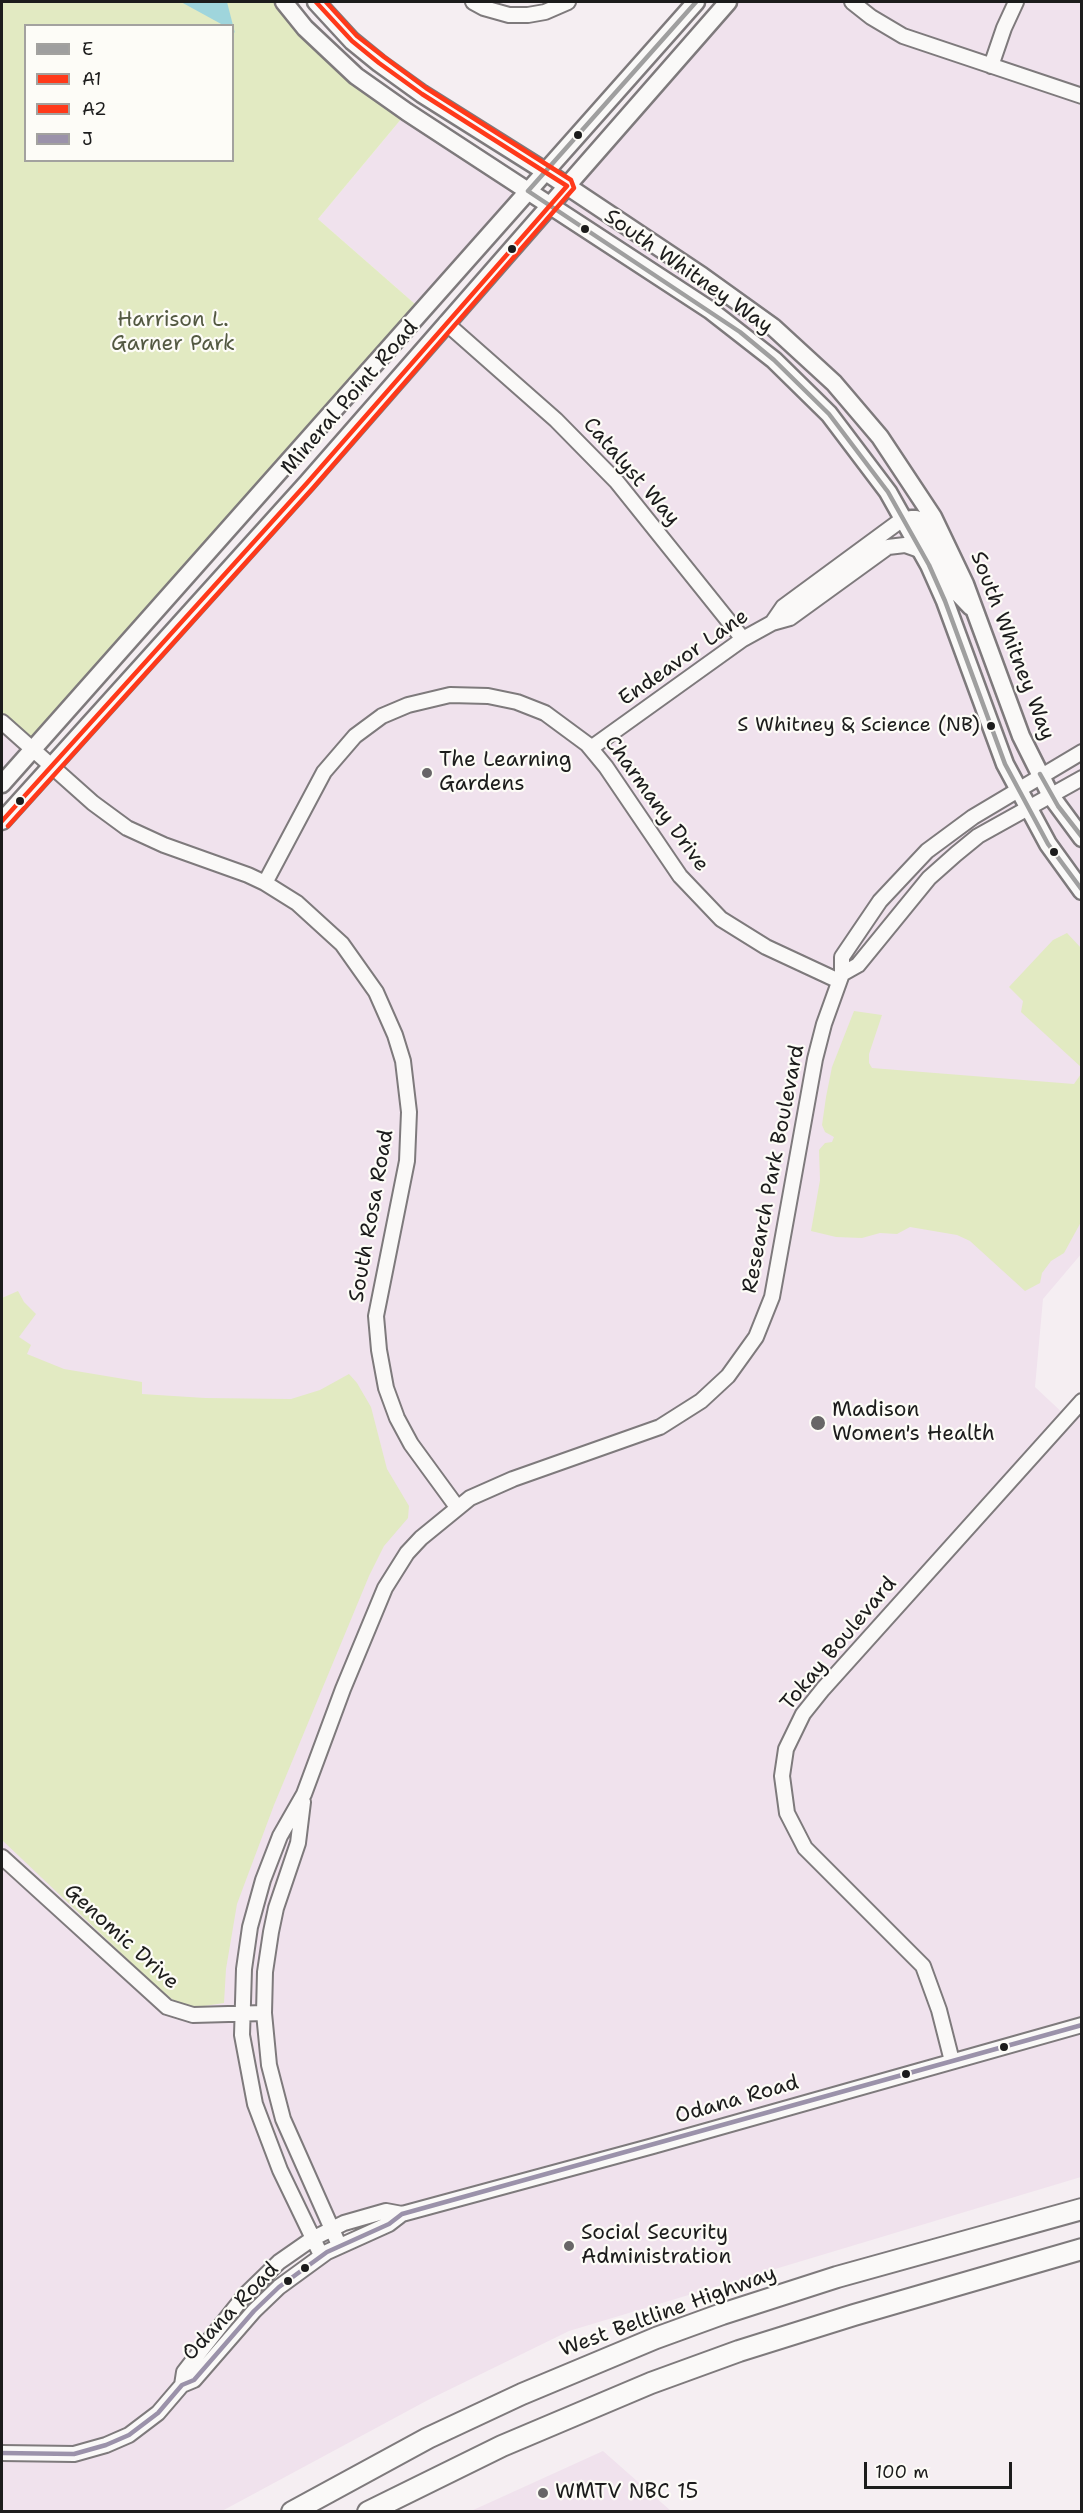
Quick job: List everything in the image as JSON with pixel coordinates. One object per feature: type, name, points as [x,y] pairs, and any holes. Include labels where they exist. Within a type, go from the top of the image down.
[{"type":"highway","name":"West Beltline Highway","points":[[291,2511],[449,2428],[522,2394],[656,2338],[837,2277],[1082,2209]]},
{"type":"highway","points":[[368,2511],[502,2446],[651,2383],[739,2351],[854,2315],[1082,2249]]},
{"type":"main road","name":"South Whitney Way","points":[[284,2],[305,28],[356,76],[528,192],[710,310],[774,360],[829,414],[888,492],[922,551],[945,602],[993,735],[1019,791],[1048,844],[1082,891]]},
{"type":"main road","name":"South Whitney Way","points":[[316,2],[352,41],[379,63],[422,94],[567,186],[773,327],[834,383],[880,437],[912,483],[952,554],[978,614],[1021,736],[1052,796],[1082,838]]},
{"type":"main road","name":"Mineral Point Road","points":[[2,784],[696,2]]},
{"type":"main road","name":"Mineral Point Road","points":[[2,820],[307,483],[728,2]]},
{"type":"main road","points":[[904,518],[916,519],[928,537],[951,586],[978,614]]},
{"type":"street","points":[[473,2],[484,8],[515,15],[545,12],[568,2]]},
{"type":"street","points":[[852,2],[871,17],[903,36],[1082,96]]},
{"type":"street","points":[[991,66],[1016,2]]},
{"type":"street","name":"Catalyst Way","points":[[446,323],[556,420],[617,482],[743,639]]},
{"type":"street","name":"Endeavor Lane","points":[[772,623],[783,607],[904,518]]},
{"type":"street","name":"Endeavor Lane","points":[[591,748],[743,639],[772,623],[790,618],[888,547],[905,545],[922,551]]},
{"type":"street","name":"Charmany Drive","points":[[266,883],[333,760],[349,741],[369,724],[398,709],[450,695],[470,694],[505,699],[545,713],[573,732],[591,748],[680,876],[708,908],[753,941],[841,978]]},
{"type":"street","name":"South Rosa Road","points":[[2,722],[50,766],[109,816],[127,828],[164,845],[266,883],[310,914],[342,944],[376,992],[395,1035],[407,1085],[409,1135],[402,1186],[376,1316],[379,1350],[386,1388],[397,1418],[411,1444],[457,1507]]},
{"type":"street","name":"Research Park Boulevard","points":[[321,2255],[280,2170],[255,2104],[247,2066],[242,2014],[244,1969],[255,1903],[280,1836],[304,1794],[385,1588],[401,1562],[421,1538],[470,1498],[513,1479],[614,1445],[679,1417],[715,1390],[756,1337],[772,1297],[815,1059],[824,1024],[841,978],[842,957],[879,901],[899,878],[949,833],[1082,752]]},
{"type":"street","points":[[841,978],[858,964],[929,878],[956,854],[978,837],[1082,778]]},
{"type":"street","name":"Tokay Boulevard","points":[[952,2061],[939,2010],[922,1966],[805,1848],[787,1813],[782,1776],[786,1749],[803,1714],[823,1689],[1082,1401]]},
{"type":"street","name":"Research Park Boulevard","points":[[304,1794],[298,1843],[276,1908],[271,1932],[265,1972],[264,2013],[269,2065],[283,2119],[339,2245]]},
{"type":"street","name":"Genomic Drive","points":[[2,1857],[167,2007],[193,2015],[264,2013]]},
{"type":"street","name":"Odana Road","points":[[2,2453],[74,2454],[106,2445],[129,2435],[147,2422],[183,2385],[194,2380],[254,2311],[279,2287],[321,2255],[389,2224],[402,2214],[1082,2025]]},
{"type":"street","name":"Odana Road","points":[[183,2385],[184,2372],[245,2295],[279,2262],[332,2228],[386,2211],[402,2214]]},
{"type":"shaded area","points":[[728,2],[1081,2],[1082,1253],[1043,1299],[1035,1387],[1067,1417],[1081,1401],[1081,2177],[569,2331],[428,2400],[222,2511],[2,2512],[2,821]],"holes":[[[402,2214],[279,2287],[183,2385],[267,2272],[332,2228]]]},
{"type":"shaded area","points":[[407,112],[528,191],[423,311],[318,219]]},
{"type":"shaded area","points":[[2,722],[32,750],[2,784]]},
{"type":"shaded area","points":[[603,2451],[671,2511],[471,2511]]},
{"type":"green space","name":"Harrison L. Garner Park","points":[[2,2],[284,2],[407,112],[318,219],[423,311],[32,750],[2,722]]},
{"type":"green space","points":[[1067,933],[1081,948],[1081,1067],[1021,1012],[1023,1001],[1009,987],[1053,940]]},
{"type":"green space","points":[[854,1011],[882,1015],[869,1054],[869,1063],[872,1068],[1074,1084],[1081,1074],[1081,1222],[1064,1253],[1051,1261],[1042,1273],[1040,1283],[1025,1291],[970,1241],[957,1235],[910,1227],[897,1234],[880,1233],[862,1238],[836,1237],[811,1231],[820,1180],[819,1150],[825,1143],[832,1142],[834,1137],[825,1132],[822,1125],[826,1097],[832,1067]]},
{"type":"green space","points":[[18,1291],[24,1302],[36,1314],[19,1337],[31,1345],[27,1354],[64,1369],[142,1382],[142,1394],[205,1398],[291,1399],[320,1390],[349,1374],[371,1407],[387,1469],[409,1506],[408,1518],[384,1546],[369,1576],[274,1805],[237,1904],[226,1969],[224,2003],[198,2007],[179,2004],[162,1992],[2,1840],[2,1298]]},
{"type":"water","points":[[181,2],[227,2],[233,24],[221,24]]},
{"type":"transit line","name":"A1","points":[[2,821],[307,483],[567,186],[422,94],[379,63],[352,41],[316,2]]},
{"type":"transit line","name":"A2","points":[[8,826],[313,488],[574,188],[571,180],[426,88],[384,57],[357,36],[326,2]]},
{"type":"transit line","name":"E","points":[[696,2],[528,191],[740,332],[774,360],[829,414],[888,492],[929,565],[945,601],[1005,764],[1048,844],[1082,890]]},
{"type":"transit line","name":"E","points":[[1040,774],[1058,806],[1082,837]]},
{"type":"transit line","name":"J","points":[[2,2453],[74,2454],[106,2445],[129,2435],[158,2413],[182,2385],[194,2380],[254,2311],[279,2287],[327,2252],[389,2224],[402,2214],[1082,2025]]},
{"type":"place","name":"S Whitney & Science (NB)","points":[[991,726]]},
{"type":"place","name":"The Learning Gardens","points":[[427,773]]},
{"type":"place","name":"Madison Women's Health","points":[[818,1423]]},
{"type":"place","name":"Social Security Administration","points":[[569,2246]]},
{"type":"place","name":"WMTV NBC 15","points":[[543,2493]]}]
